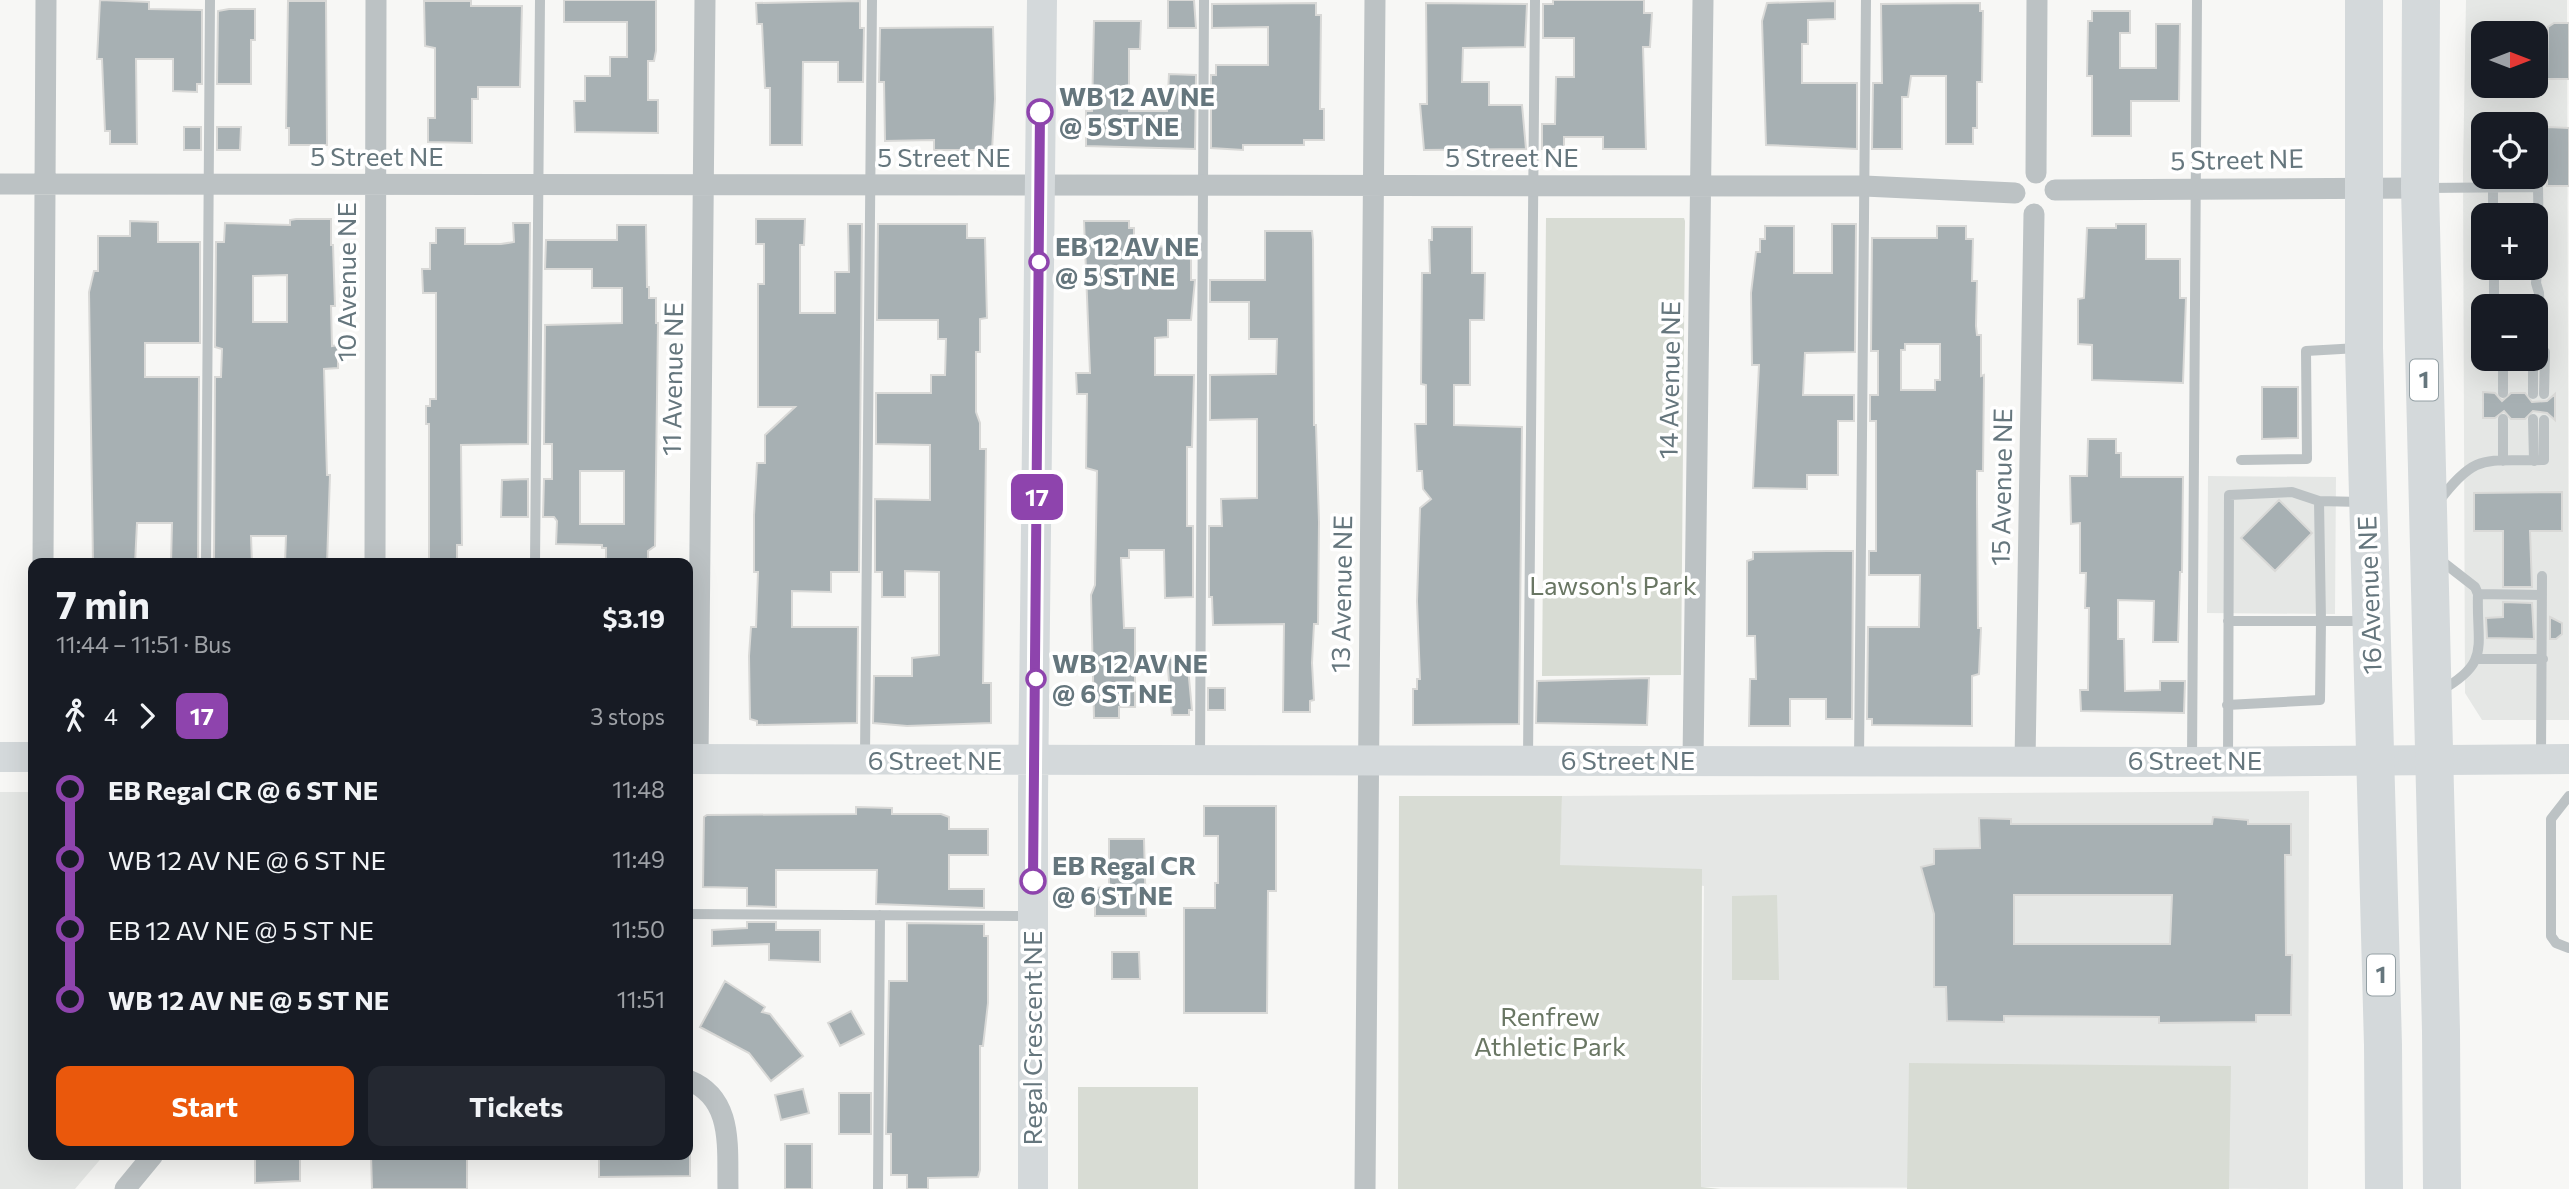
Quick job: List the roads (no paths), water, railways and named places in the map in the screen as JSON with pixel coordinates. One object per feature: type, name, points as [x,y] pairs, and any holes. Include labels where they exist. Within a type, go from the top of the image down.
[{"type":"highway","name":"16 Avenue NE","points":[[2364,0],[2364,348],[2384,1189]]},
{"type":"highway","name":"1","points":[[2421,0],[2420,188],[2432,761],[2441,1031],[2442,1189]]},
{"type":"street","points":[[43,558],[46,0]]},
{"type":"street","name":"10 Avenue NE","points":[[375,558],[376,0]]},
{"type":"street","name":"11 Avenue NE","points":[[693,759],[705,0]]},
{"type":"street","name":"Regal Crescent NE","points":[[1033,1189],[1034,761],[1042,0]]},
{"type":"street","name":"13 Avenue NE","points":[[1365,1189],[1375,0]]},
{"type":"street","name":"14 Avenue NE","points":[[1693,761],[1703,0]]},
{"type":"street","points":[[2036,173],[2038,0]]},
{"type":"street","points":[[2036,173],[2048,178],[2055,190],[2050,207],[2034,214],[2018,205],[2015,193],[2019,181],[2036,173]]},
{"type":"street","name":"5 Street NE","points":[[0,184],[1864,186],[2015,193]]},
{"type":"street","name":"5 Street NE","points":[[2055,190],[2420,188]]},
{"type":"street","name":"15 Avenue NE","points":[[2025,762],[2034,214]]},
{"type":"street","points":[[0,757],[28,757]]},
{"type":"street","name":"6 Street NE","points":[[693,759],[2025,762],[2555,759]]},
{"type":"street","points":[[693,1082],[705,1087],[726,1120],[728,1189]]},
{"type":"street","points":[[125,1189],[149,1160]]},
{"type":"lane","points":[[206,558],[210,0]]},
{"type":"lane","points":[[535,558],[540,0]]},
{"type":"lane","points":[[865,760],[872,0]]},
{"type":"lane","points":[[1200,761],[1204,0]]},
{"type":"lane","points":[[1528,760],[1535,0]]},
{"type":"lane","points":[[1859,760],[1866,0]]},
{"type":"lane","points":[[2192,762],[2197,0]]},
{"type":"lane","points":[[2420,188],[2471,187]]},
{"type":"lane","points":[[2538,189],[2539,248],[2536,283],[2539,294]]},
{"type":"lane","points":[[2241,460],[2306,459],[2306,351],[2364,348]]},
{"type":"lane","points":[[2503,371],[2504,393]]},
{"type":"lane","points":[[2539,371],[2539,394]]},
{"type":"lane","points":[[2503,419],[2503,461]]},
{"type":"lane","points":[[2431,696],[2465,677],[2479,654],[2478,594],[2453,569],[2427,535],[2458,476],[2475,462],[2544,460],[2539,419]]},
{"type":"lane","points":[[2228,762],[2229,495],[2292,492],[2319,501],[2367,502]]},
{"type":"lane","points":[[2227,705],[2320,700],[2319,501]]},
{"type":"lane","points":[[2542,576],[2543,660],[2555,759]]},
{"type":"lane","points":[[2478,594],[2542,594]]},
{"type":"lane","points":[[2228,621],[2372,621]]},
{"type":"lane","points":[[2476,659],[2543,660]]},
{"type":"lane","points":[[2569,796],[2551,819],[2551,936],[2556,943],[2569,948]]},
{"type":"lane","points":[[693,914],[1033,916]]},
{"type":"lane","points":[[878,1189],[880,915]]},
{"type":"place","name":"WB 12 AV NE @ 5 ST NE","points":[[1040,112]]},
{"type":"place","name":"EB 12 AV NE @ 5 ST NE","points":[[1039,262]]},
{"type":"place","name":"WB 12 AV NE @ 6 ST NE","points":[[1036,679]]},
{"type":"place","name":"EB Regal CR @ 6 ST NE","points":[[1033,881]]},
{"type":"park label","name":"Lawson's Park","points":[[1613,586]]},
{"type":"park label","name":"Renfrew Athletic Park","points":[[1550,1032]]}]
